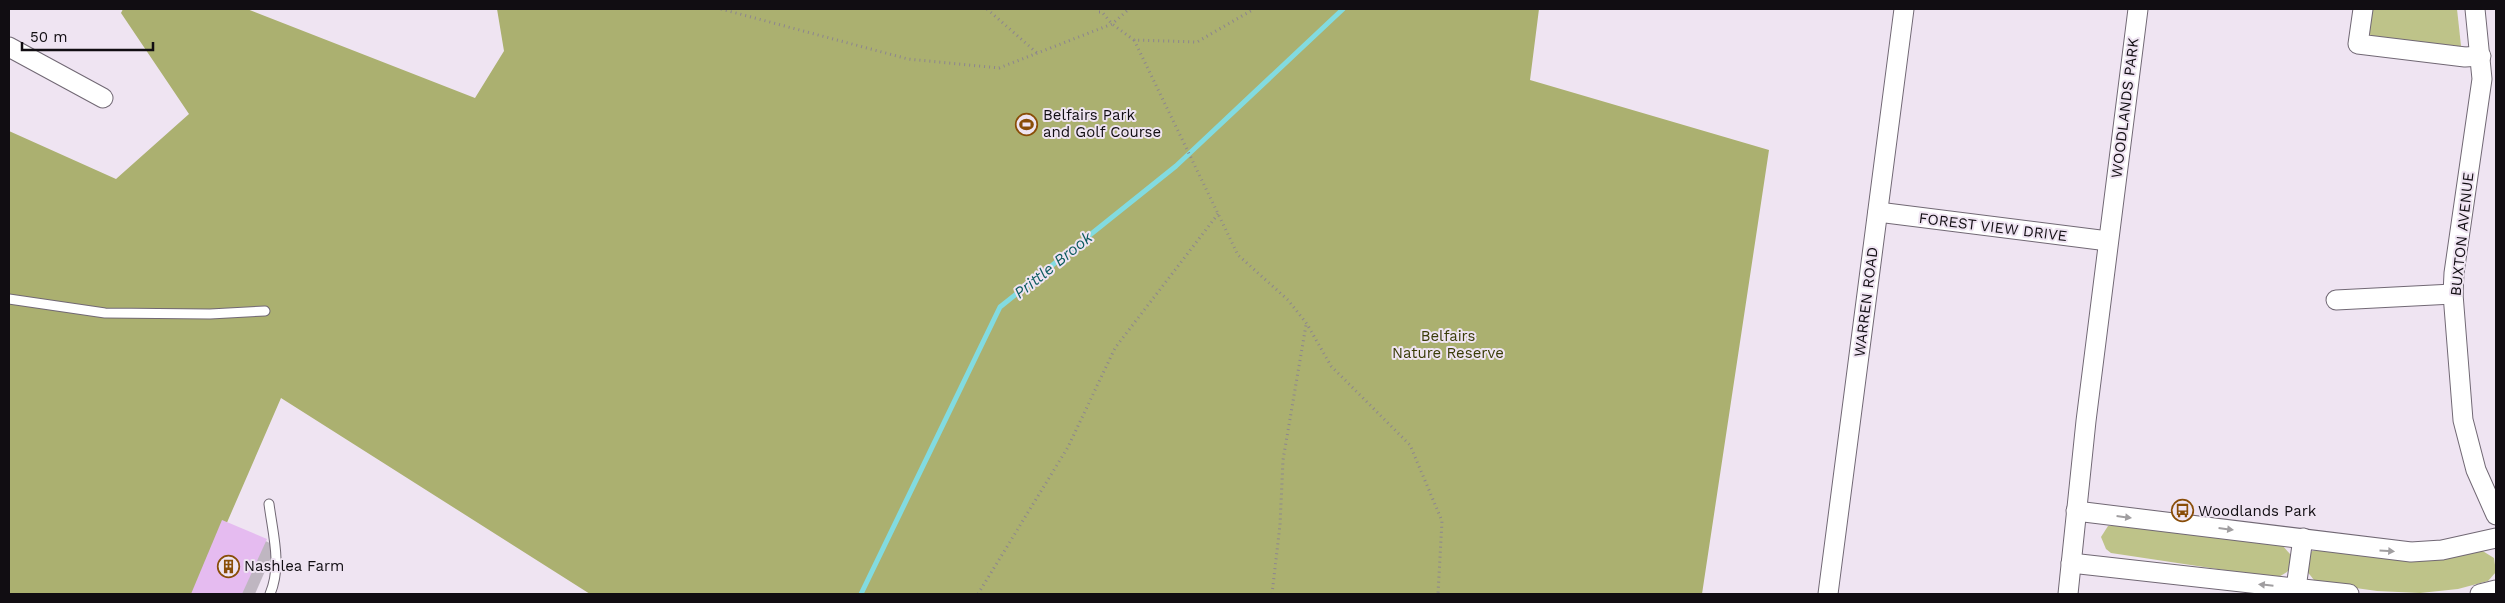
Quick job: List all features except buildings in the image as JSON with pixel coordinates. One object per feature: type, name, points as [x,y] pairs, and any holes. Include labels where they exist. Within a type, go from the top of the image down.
[{"type":"street","name":"WARREN ROAD","points":[[1828,594],[1904,9]]},
{"type":"street","name":"WOODLANDS PARK","points":[[2068,594],[2070,563],[2108,241],[2138,9]]},
{"type":"street","points":[[2363,9],[2358,44],[2465,57],[2482,56]]},
{"type":"street","name":"BUXTON AVENUE","points":[[2475,9],[2482,56],[2482,79],[2458,245],[2453,294],[2465,427],[2476,470],[2496,515]]},
{"type":"street","points":[[9,47],[103,98]]},
{"type":"street","name":"FOREST VIEW DRIVE","points":[[1878,212],[2108,241]]},
{"type":"street","points":[[2336,300],[2453,294]]},
{"type":"street","points":[[2076,511],[2303,538],[2379,550],[2411,552],[2442,550],[2496,538]]},
{"type":"street","points":[[2296,588],[2303,538]]},
{"type":"street","points":[[2070,563],[2349,594]]},
{"type":"street","points":[[2480,594],[2496,590]]},
{"type":"lane","points":[[9,299],[105,313],[210,314],[265,310]]},
{"type":"lane","points":[[269,504],[277,564],[275,582],[270,594]]},
{"type":"path","points":[[721,9],[908,59],[999,68],[1112,24],[1129,9]]},
{"type":"path","points":[[988,9],[1037,53]]},
{"type":"path","points":[[1097,9],[1097,12],[1102,12],[1112,24],[1134,40],[1238,255],[1288,300],[1307,324],[1331,366],[1410,445],[1442,521],[1438,594]]},
{"type":"path","points":[[1134,40],[1197,42],[1254,9]]},
{"type":"path","points":[[978,594],[1068,447],[1115,348],[1218,214]]},
{"type":"path","points":[[1272,594],[1280,525],[1283,460],[1307,324]]},
{"type":"green space","name":"Belfairs Nature Reserve","points":[[123,9],[247,9],[475,98],[504,51],[497,9],[1539,9],[1530,80],[1769,150],[1702,594],[590,594],[281,398],[196,594],[9,594],[9,131],[116,179],[189,114],[121,13]]},
{"type":"green space","points":[[2369,9],[2457,9],[2462,55],[2367,39]]},
{"type":"green space","points":[[2108,526],[2123,526],[2282,545],[2290,554],[2293,563],[2287,572],[2277,578],[2111,553],[2106,549],[2101,537]]},
{"type":"green space","points":[[2481,550],[2494,558],[2496,572],[2488,581],[2458,589],[2420,593],[2377,591],[2320,583],[2314,580],[2306,570],[2307,557],[2312,551]]},
{"type":"waterway","name":"Prittle Brook","points":[[861,594],[1000,307],[1176,166],[1343,9]]},
{"type":"place","name":"Belfairs Park and Golf Course","points":[[1027,124]]},
{"type":"place","name":"Woodlands Park","points":[[2182,511]]},
{"type":"place","name":"Nashlea Farm","points":[[228,566]]}]
